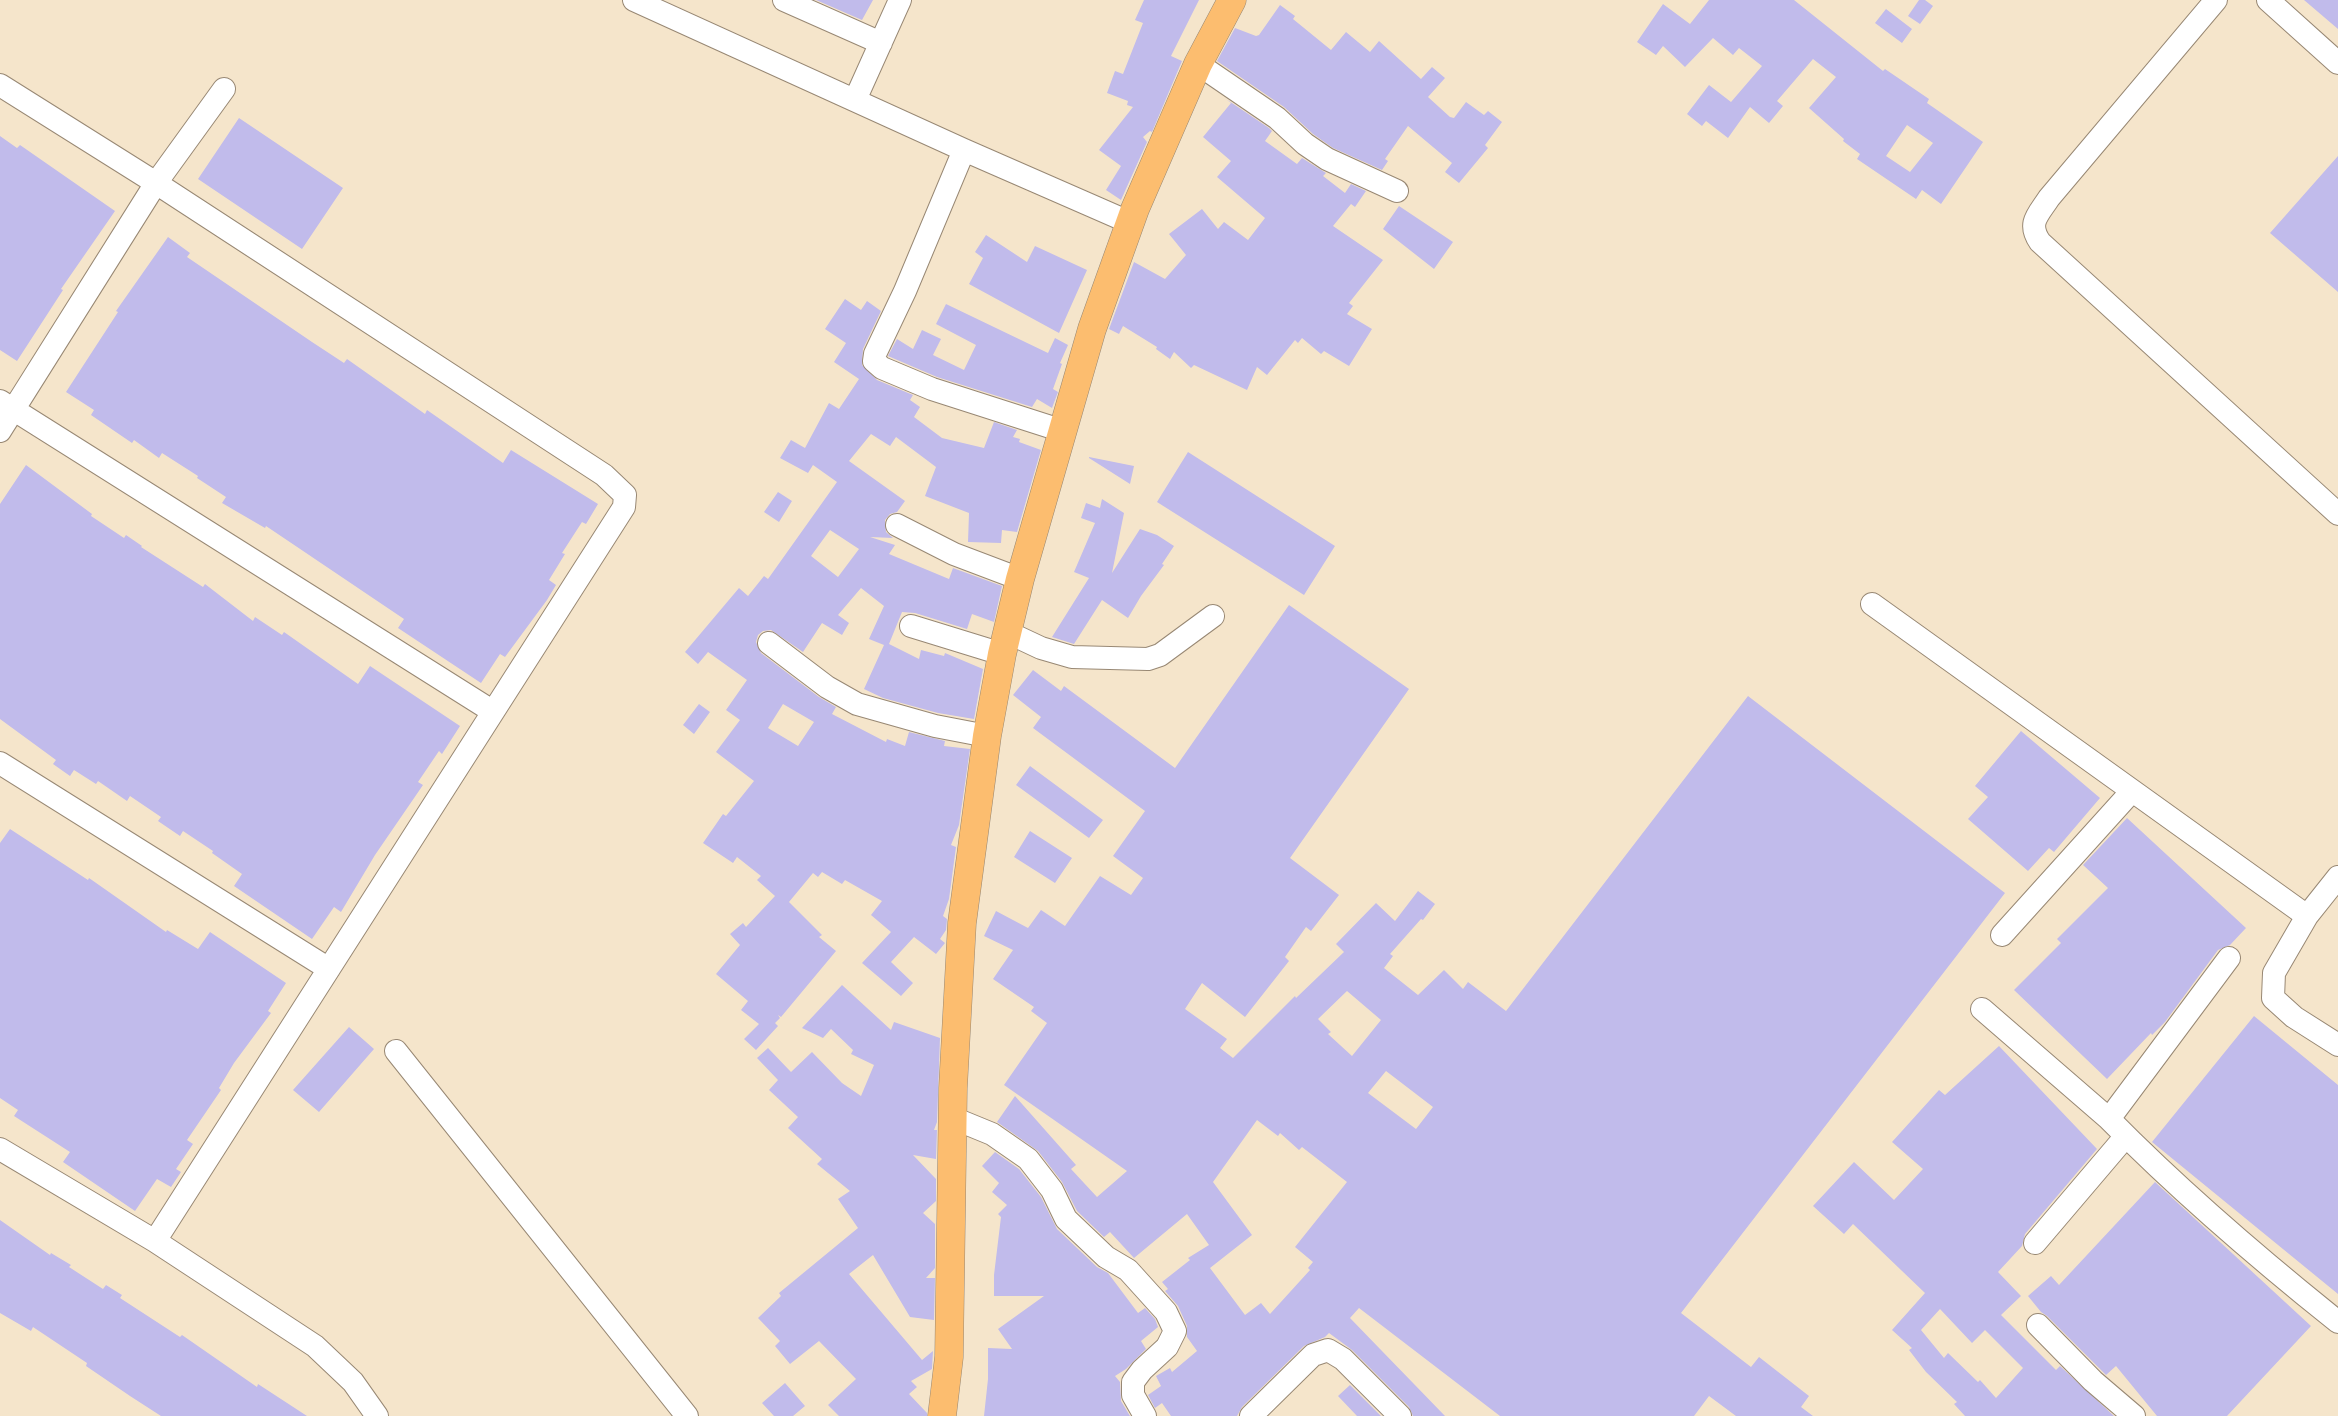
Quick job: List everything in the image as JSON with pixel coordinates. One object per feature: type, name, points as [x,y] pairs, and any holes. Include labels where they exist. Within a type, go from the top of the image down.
[{"type":"main road","points":[[942,1416],[949,1357],[953,1118],[962,923],[987,736],[1004,643],[1020,579],[1092,329],[1133,216],[1198,64],[1232,0]]},
{"type":"street","points":[[634,0],[671,6],[964,150],[1133,216]]},
{"type":"street","points":[[784,0],[881,43]]},
{"type":"street","points":[[857,96],[900,0]]},
{"type":"street","points":[[2216,0],[2050,198],[2034,221],[2033,233],[2040,242],[2338,514]]},
{"type":"street","points":[[2268,0],[2338,63]]},
{"type":"street","points":[[1198,64],[1277,118],[1305,144],[1327,159],[1397,191]]},
{"type":"street","points":[[0,85],[156,183],[604,475],[625,495],[624,506],[155,1241]]},
{"type":"street","points":[[0,431],[7,405],[156,183],[224,89]]},
{"type":"street","points":[[857,96],[1133,216]]},
{"type":"street","points":[[964,150],[906,291],[875,354],[874,360],[882,368],[932,389],[1063,432]]},
{"type":"street","points":[[7,405],[492,711]]},
{"type":"street","points":[[897,525],[954,554],[1020,579]]},
{"type":"street","points":[[1872,604],[2307,916]]},
{"type":"street","points":[[911,626],[1041,648],[1072,657],[1148,659],[1160,655],[1213,616]]},
{"type":"street","points":[[769,643],[827,687],[857,704],[935,726],[987,736]]},
{"type":"street","points":[[0,763],[329,969]]},
{"type":"street","points":[[2002,935],[2132,791]]},
{"type":"street","points":[[2338,877],[2307,916],[2274,973],[2273,998],[2294,1017],[2338,1045]]},
{"type":"street","points":[[2109,1119],[2229,958]]},
{"type":"street","points":[[1982,1009],[2109,1119],[2270,1268],[2338,1322]]},
{"type":"street","points":[[396,1051],[687,1416]]},
{"type":"street","points":[[953,1118],[992,1134],[1028,1159],[1052,1190],[1066,1219],[1106,1257],[1128,1270],[1166,1312],[1175,1331],[1167,1347],[1142,1370],[1133,1382],[1133,1395],[1145,1416]]},
{"type":"street","points":[[2035,1243],[2126,1136]]},
{"type":"street","points":[[0,1149],[155,1241],[315,1346],[353,1382],[376,1416]]},
{"type":"street","points":[[2038,1325],[2093,1381],[2134,1416]]},
{"type":"street","points":[[1251,1416],[1313,1355],[1328,1350],[1343,1359],[1400,1416]]},
{"type":"building","points":[[816,0],[873,0],[862,20]]},
{"type":"building","points":[[1144,0],[1199,0],[1171,56],[1182,61],[1152,132],[1150,131],[1143,137],[1147,142],[1121,200],[1106,190],[1121,166],[1099,150],[1133,107],[1127,105],[1128,101],[1107,93],[1115,71],[1123,74],[1143,23],[1135,20]]},
{"type":"building","points":[[1709,0],[1794,0],[1883,71],[1885,69],[1929,99],[1927,103],[1983,142],[1941,204],[1922,190],[1916,199],[1857,159],[1860,154],[1843,141],[1844,139],[1809,108],[1836,77],[1813,59],[1777,101],[1783,106],[1769,123],[1750,107],[1728,138],[1706,121],[1702,126],[1687,114],[1709,85],[1731,102],[1762,66],[1739,48],[1733,55],[1713,38],[1685,67],[1663,46],[1656,55],[1637,42],[1663,4],[1690,24]],"holes":[[[1907,125],[1933,143],[1910,172],[1886,156]]]},
{"type":"building","points":[[1919,0],[1925,0],[1933,6],[1920,24],[1908,16]]},
{"type":"building","points":[[2304,0],[2338,0],[2338,29]]},
{"type":"building","points":[[1280,5],[1295,16],[1293,19],[1331,50],[1346,32],[1370,52],[1379,41],[1421,79],[1432,67],[1445,78],[1428,97],[1450,117],[1454,118],[1466,102],[1484,115],[1488,111],[1502,122],[1485,145],[1488,148],[1459,183],[1445,172],[1452,163],[1408,126],[1385,159],[1388,161],[1382,170],[1333,148],[1313,134],[1284,107],[1217,61],[1235,28],[1256,36],[1259,35]]},
{"type":"building","points":[[1886,9],[1912,29],[1902,43],[1875,23]]},
{"type":"building","points":[[1226,99],[1269,128],[1272,131],[1265,141],[1297,164],[1302,158],[1326,173],[1323,176],[1345,193],[1351,184],[1366,191],[1355,207],[1351,204],[1333,226],[1383,260],[1349,303],[1353,306],[1347,314],[1372,329],[1349,366],[1324,351],[1321,354],[1302,338],[1298,343],[1295,340],[1267,375],[1257,367],[1247,390],[1194,365],[1191,368],[1174,352],[1170,359],[1156,349],[1157,347],[1123,326],[1119,334],[1109,329],[1134,262],[1165,279],[1186,255],[1169,234],[1202,209],[1218,229],[1224,222],[1248,240],[1265,218],[1217,177],[1231,161],[1203,137],[1231,103]]},
{"type":"building","points":[[239,118],[343,188],[302,249],[198,179]]},
{"type":"building","points":[[0,136],[17,148],[20,145],[115,211],[61,289],[63,290],[17,361],[0,350]]},
{"type":"building","points":[[2338,156],[2338,292],[2270,233]]},
{"type":"building","points":[[1399,206],[1453,242],[1434,269],[1383,229]]},
{"type":"building","points":[[986,235],[1027,262],[1035,246],[1087,270],[1059,333],[969,284],[983,258],[975,252]]},
{"type":"building","points":[[168,237],[190,253],[187,257],[312,342],[344,363],[347,359],[425,414],[427,410],[503,463],[511,450],[598,504],[586,524],[582,522],[562,553],[565,554],[549,580],[556,585],[547,600],[505,657],[500,654],[481,683],[398,628],[404,619],[266,526],[265,528],[222,503],[226,497],[197,478],[198,476],[162,453],[159,458],[134,440],[132,443],[91,415],[94,410],[66,392],[118,312],[116,311]]},
{"type":"building","points":[[845,299],[861,310],[867,301],[881,311],[863,349],[862,365],[877,380],[913,395],[910,400],[920,407],[914,417],[942,438],[984,448],[994,422],[1017,430],[1013,437],[1020,439],[1019,442],[1041,450],[1017,532],[1002,530],[1001,543],[968,542],[969,513],[925,496],[936,467],[896,437],[890,446],[871,434],[849,461],[905,501],[897,512],[890,514],[885,520],[886,532],[893,538],[870,537],[895,545],[889,554],[949,579],[953,568],[1002,586],[994,622],[972,614],[967,629],[915,613],[902,612],[889,644],[919,659],[921,650],[944,656],[945,653],[983,669],[974,719],[938,713],[883,698],[864,689],[884,645],[869,639],[884,606],[861,588],[838,615],[849,623],[842,635],[822,623],[803,652],[771,630],[763,631],[758,635],[756,642],[761,653],[819,697],[836,707],[832,714],[886,742],[887,739],[905,746],[909,732],[945,741],[944,746],[970,749],[959,825],[951,845],[956,847],[949,899],[943,916],[947,919],[946,930],[940,939],[945,943],[936,954],[914,937],[891,962],[913,983],[901,996],[862,963],[891,932],[871,915],[882,901],[845,880],[842,884],[822,872],[818,877],[813,873],[789,902],[822,935],[819,937],[836,951],[781,1017],[778,1015],[780,1018],[775,1023],[778,1026],[756,1050],[744,1039],[759,1024],[741,1010],[748,1001],[716,974],[740,945],[730,934],[743,923],[746,927],[775,896],[757,880],[761,876],[737,857],[733,863],[703,843],[723,814],[726,816],[754,781],[716,752],[740,720],[726,710],[747,680],[708,652],[698,664],[685,652],[739,588],[748,596],[764,576],[768,579],[837,482],[813,465],[808,473],[780,458],[791,440],[805,448],[829,403],[839,409],[859,379],[834,362],[846,343],[825,329]],"holes":[[[830,530],[859,549],[838,577],[811,556]],[[783,704],[814,722],[798,746],[768,728]]]},
{"type":"building","points":[[946,304],[1048,353],[1055,338],[1068,345],[1060,363],[1062,364],[1053,389],[1058,392],[1052,408],[1037,399],[1032,407],[937,377],[888,356],[897,339],[913,349],[922,330],[941,339],[933,355],[964,370],[976,345],[936,324]]},
{"type":"building","points":[[1188,452],[1335,546],[1304,595],[1157,502]]},
{"type":"building","points":[[1089,458],[1134,466],[1130,484]]},
{"type":"building","points":[[26,465],[92,514],[91,516],[124,538],[126,535],[141,547],[203,587],[205,584],[253,621],[255,617],[282,635],[284,632],[358,684],[370,666],[460,726],[442,754],[439,751],[418,782],[423,785],[375,855],[341,912],[334,907],[312,939],[234,886],[242,874],[212,853],[213,851],[183,831],[180,836],[158,821],[161,817],[130,796],[127,801],[98,781],[96,784],[74,770],[70,776],[53,764],[56,760],[0,719],[0,504]]},
{"type":"building","points":[[778,492],[792,501],[779,522],[764,512]]},
{"type":"building","points":[[1102,499],[1124,513],[1112,573],[1140,529],[1157,535],[1174,546],[1162,564],[1164,565],[1141,596],[1128,618],[1102,600],[1074,644],[1052,637],[1089,578],[1074,572],[1095,523],[1081,518],[1086,503],[1100,508]]},
{"type":"building","points":[[1289,605],[1409,689],[1290,858],[1339,895],[1311,931],[1306,927],[1285,957],[1289,961],[1245,1017],[1202,983],[1185,1009],[1227,1039],[1220,1048],[1233,1058],[1295,996],[1296,998],[1344,952],[1336,944],[1376,903],[1395,921],[1418,891],[1435,904],[1423,920],[1421,919],[1390,954],[1393,956],[1384,968],[1418,995],[1444,970],[1463,989],[1468,982],[1506,1011],[1748,696],[2005,893],[1681,1313],[1751,1367],[1759,1357],[1809,1396],[1801,1407],[1813,1416],[1736,1416],[1709,1396],[1694,1416],[1500,1416],[1359,1308],[1350,1318],[1445,1416],[1413,1416],[1409,1407],[1352,1350],[1329,1333],[1325,1337],[1304,1346],[1242,1407],[1237,1416],[1171,1416],[1162,1403],[1155,1408],[1148,1395],[1161,1386],[1156,1376],[1170,1368],[1172,1372],[1197,1351],[1187,1337],[1187,1326],[1178,1306],[1165,1291],[1168,1289],[1162,1282],[1190,1260],[1188,1258],[1209,1245],[1187,1214],[1134,1258],[1110,1232],[1104,1237],[1077,1211],[1062,1182],[1038,1151],[997,1122],[1015,1096],[1076,1165],[1071,1169],[1097,1197],[1127,1171],[1004,1085],[1047,1023],[1031,1011],[1034,1007],[993,979],[1013,950],[984,936],[996,911],[1028,928],[1041,910],[1065,926],[1100,876],[1131,895],[1143,878],[1113,856],[1145,811],[1033,728],[1041,717],[1013,695],[1033,670],[1061,691],[1064,686],[1175,768]],"holes":[[[1347,991],[1381,1020],[1352,1056],[1328,1034],[1331,1032],[1318,1019]],[[1386,1071],[1433,1107],[1416,1129],[1368,1093]],[[1257,1120],[1278,1136],[1280,1133],[1299,1150],[1302,1147],[1347,1182],[1295,1247],[1313,1262],[1308,1268],[1310,1270],[1270,1314],[1261,1303],[1245,1315],[1210,1268],[1252,1235],[1213,1182]]]},
{"type":"building","points":[[699,704],[710,712],[694,734],[683,725]]},
{"type":"building","points":[[2021,731],[2100,798],[2054,852],[2049,848],[2028,871],[1968,819],[1988,797],[1975,786]]},
{"type":"building","points":[[1030,766],[1103,820],[1089,838],[1016,785]]},
{"type":"building","points":[[2127,818],[2246,928],[2230,945],[2218,950],[2165,1022],[2152,1035],[2151,1033],[2107,1079],[2014,990],[2061,943],[2057,939],[2108,888],[2083,865]]},
{"type":"building","points":[[10,829],[88,880],[89,878],[166,932],[167,930],[198,949],[210,932],[286,983],[268,1011],[271,1013],[234,1063],[219,1088],[221,1090],[187,1140],[193,1144],[176,1169],[181,1172],[171,1187],[157,1179],[135,1211],[63,1162],[70,1152],[14,1116],[18,1110],[0,1098],[0,843]]},
{"type":"building","points":[[1030,831],[1072,858],[1055,883],[1014,857]]},
{"type":"building","points":[[842,985],[891,1030],[894,1022],[940,1038],[937,1122],[934,1130],[937,1130],[936,1159],[913,1155],[936,1179],[936,1201],[923,1213],[935,1224],[935,1268],[926,1278],[935,1278],[934,1320],[910,1317],[873,1255],[849,1274],[922,1360],[933,1351],[932,1369],[911,1381],[917,1387],[909,1394],[927,1413],[927,1416],[839,1416],[828,1405],[856,1379],[819,1341],[790,1364],[775,1346],[780,1341],[758,1318],[781,1296],[779,1293],[858,1228],[838,1199],[850,1191],[817,1164],[822,1159],[788,1128],[798,1117],[769,1090],[778,1080],[757,1058],[768,1048],[791,1072],[812,1052],[842,1083],[861,1096],[874,1065],[851,1054],[853,1050],[831,1029],[823,1038],[802,1028]]},
{"type":"building","points":[[2254,1016],[2338,1085],[2338,1294],[2152,1142]]},
{"type":"building","points":[[349,1027],[374,1049],[319,1112],[293,1090]]},
{"type":"building","points":[[1999,1046],[2097,1149],[2025,1234],[2022,1246],[1998,1272],[2021,1296],[2001,1315],[2056,1370],[2060,1366],[2114,1416],[1965,1416],[1954,1404],[1957,1402],[1926,1372],[1909,1350],[1912,1348],[1892,1330],[1925,1293],[1853,1224],[1844,1234],[1813,1206],[1854,1162],[1894,1200],[1923,1169],[1892,1142],[1939,1090],[1945,1095]],"holes":[[[1940,1309],[1972,1343],[1985,1330],[2023,1368],[1996,1398],[1980,1380],[1978,1382],[1948,1353],[1944,1358],[1921,1330]]]},
{"type":"building","points":[[995,1152],[1019,1169],[1041,1197],[1057,1229],[1097,1267],[1108,1273],[1138,1313],[1145,1308],[1155,1319],[1158,1327],[1141,1341],[1146,1349],[1126,1369],[1115,1376],[1120,1382],[1121,1401],[1130,1416],[984,1416],[988,1379],[988,1348],[1012,1349],[998,1329],[1044,1296],[994,1296],[994,1275],[1001,1217],[998,1214],[1007,1205],[992,1192],[999,1183],[982,1166]]},
{"type":"building","points":[[2155,1182],[2311,1326],[2227,1416],[2157,1416],[2116,1366],[2106,1375],[2041,1312],[2028,1296],[2051,1276],[2059,1285]]},
{"type":"building","points":[[0,1220],[50,1255],[51,1253],[71,1265],[69,1267],[103,1289],[106,1285],[122,1295],[120,1298],[180,1337],[182,1335],[257,1387],[258,1384],[307,1416],[161,1416],[86,1366],[87,1363],[33,1327],[31,1331],[0,1313]]},
{"type":"building","points":[[785,1383],[805,1406],[793,1416],[774,1416],[762,1403]]},
{"type":"building","points":[[1350,1385],[1381,1416],[1357,1416],[1338,1396]]}]
